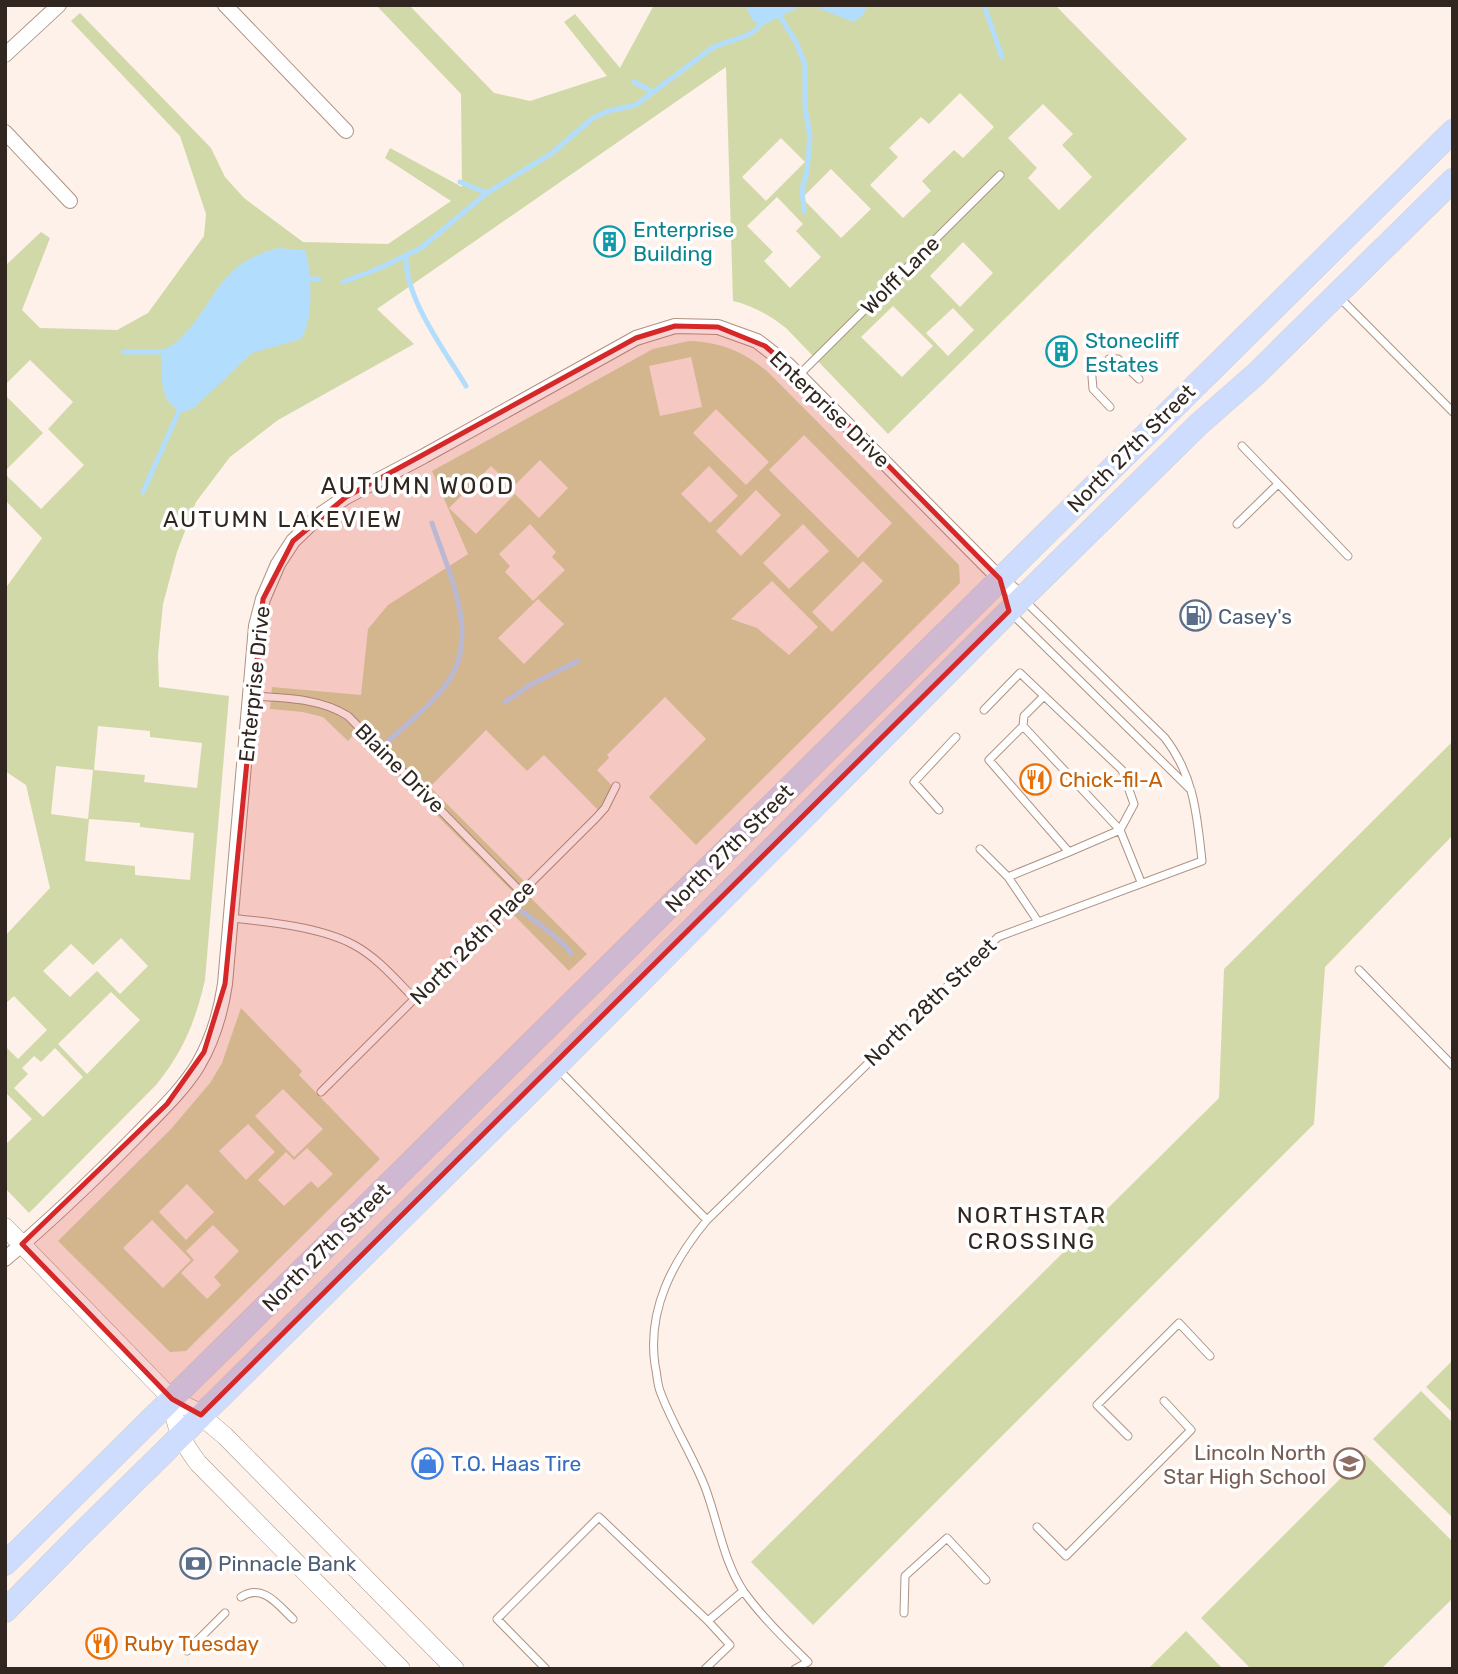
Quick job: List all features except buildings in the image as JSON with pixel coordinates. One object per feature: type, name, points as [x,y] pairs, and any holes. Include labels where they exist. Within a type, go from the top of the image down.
[{"type":"main road","name":"North 27th Street","points":[[5,1564],[1453,131]]},
{"type":"main road","name":"North 27th Street","points":[[5,1611],[555,1067],[1016,604],[1453,180]]},
{"type":"street","points":[[5,55],[59,5]]},
{"type":"street","points":[[225,5],[346,131]]},
{"type":"street","points":[[5,132],[71,201]]},
{"type":"street","name":"Enterprise Drive","points":[[5,1259],[122,1150],[172,1098],[198,1065],[223,997],[256,626],[263,599],[271,576],[284,554],[302,532],[346,497],[636,338],[687,324],[728,329],[765,346],[799,375],[1000,579],[1016,604]]},
{"type":"street","points":[[5,1227],[172,1399],[201,1415],[225,1436],[455,1669]]},
{"type":"street","points":[[172,1399],[180,1436],[198,1463],[401,1669]]},
{"type":"lane","name":"Wolff Lane","points":[[799,375],[1000,176]]},
{"type":"lane","points":[[1337,295],[1453,412]]},
{"type":"lane","points":[[1109,359],[1118,359],[1139,379]]},
{"type":"lane","points":[[1092,377],[1093,389],[1110,407]]},
{"type":"lane","points":[[1242,446],[1348,556]]},
{"type":"lane","points":[[1237,524],[1277,485]]},
{"type":"lane","name":"Enterprise Drive","points":[[1016,604],[1191,790]]},
{"type":"lane","name":"Enterprise Drive","points":[[1016,604],[1164,738],[1179,757],[1197,815],[1202,861]]},
{"type":"lane","points":[[984,710],[1020,673],[1122,770],[1134,804],[1120,830],[1008,877]]},
{"type":"lane","name":"Blaine Drive","points":[[251,696],[317,703],[348,716],[521,892]]},
{"type":"lane","points":[[1044,696],[1024,716],[1023,726],[989,760],[1069,852]]},
{"type":"lane","points":[[1023,726],[1120,830],[1141,882]]},
{"type":"lane","points":[[939,810],[914,782],[956,737]]},
{"type":"lane","name":"North 26th Place","points":[[321,1092],[601,812],[617,786]]},
{"type":"lane","points":[[980,849],[1008,877],[1037,920]]},
{"type":"lane","name":"North 28th Street","points":[[806,1666],[743,1591],[729,1561],[705,1487],[659,1389],[653,1349],[656,1314],[663,1290],[688,1243],[707,1220],[998,937],[1037,920],[1202,861]]},
{"type":"lane","points":[[231,918],[316,932],[344,940],[373,958],[415,999]]},
{"type":"lane","points":[[1359,970],[1453,1066]]},
{"type":"lane","points":[[555,1067],[707,1220]]},
{"type":"lane","points":[[1128,1436],[1097,1405],[1179,1322],[1210,1356]]},
{"type":"lane","points":[[1037,1527],[1066,1556],[1191,1430],[1164,1401]]},
{"type":"lane","points":[[547,1669],[497,1619],[599,1517],[730,1645],[705,1669]]},
{"type":"lane","points":[[904,1612],[905,1576],[947,1538],[986,1580]]},
{"type":"lane","points":[[708,1621],[743,1591]]},
{"type":"lane","points":[[241,1597],[253,1592],[264,1594],[292,1619]]},
{"type":"lane","points":[[187,1651],[225,1613]]},
{"type":"lane","points":[[794,1669],[806,1666]]},
{"type":"highlighted area","points":[[675,326],[718,327],[765,346],[799,375],[1000,579],[1009,611],[201,1415],[172,1399],[22,1244],[167,1104],[204,1052],[225,984],[263,599],[293,541],[346,497],[636,338]]},
{"type":"green space","points":[[376,5],[409,5],[494,93],[530,101],[607,76],[564,22],[575,14],[620,68],[654,5],[1055,5],[1187,139],[888,434],[786,328],[761,312],[733,301],[726,67],[377,309],[414,344],[278,420],[230,457],[196,502],[177,552],[163,604],[158,655],[159,687],[229,696],[205,980],[187,1035],[157,1084],[29,1213],[5,1188],[5,1145],[32,1119],[5,1092],[5,1046],[18,1059],[47,1030],[14,996],[5,1004],[5,936],[50,888],[26,785],[5,771],[5,589],[42,538],[5,500],[5,474],[41,509],[84,465],[48,429],[73,402],[30,360],[5,385],[5,266],[41,232],[50,238],[22,310],[40,328],[117,330],[148,313],[204,236],[206,214],[180,136],[71,21],[80,13],[211,148],[225,177],[244,198],[303,242],[388,244],[451,201],[385,158],[390,148],[462,187],[461,94]],"holes":[[[960,93],[994,127],[963,158],[954,150],[922,181],[931,191],[903,218],[870,185],[898,157],[889,148],[921,117],[929,124]],[[1043,104],[1073,134],[1062,145],[1092,177],[1059,210],[1028,178],[1037,168],[1008,138]],[[781,138],[805,162],[766,201],[742,177]],[[831,169],[871,209],[841,238],[802,198]],[[777,197],[803,224],[796,231],[821,257],[790,288],[764,261],[773,252],[747,226]],[[963,242],[993,273],[960,307],[930,276]],[[893,306],[933,346],[902,377],[861,337]],[[953,308],[974,330],[948,356],[926,333]],[[98,726],[150,731],[150,737],[202,743],[197,788],[144,782],[145,775],[94,770]],[[56,766],[93,770],[88,819],[51,814]],[[89,819],[140,823],[140,827],[194,833],[190,880],[135,875],[135,866],[85,861]],[[121,938],[148,966],[120,994],[97,971],[70,997],[43,971],[71,944],[93,965]],[[111,992],[140,1020],[87,1074],[58,1044]],[[55,1048],[83,1077],[43,1117],[14,1088],[28,1074],[22,1068],[34,1056],[41,1062]]]},
{"type":"green space","points":[[689,341],[712,343],[732,349],[760,366],[959,565],[960,583],[696,845],[649,797],[706,739],[665,697],[607,755],[609,758],[597,770],[618,792],[599,811],[544,755],[527,771],[486,730],[430,787],[528,885],[523,890],[587,954],[569,971],[505,906],[516,895],[355,733],[348,741],[323,717],[270,709],[272,687],[361,695],[368,629],[388,605],[468,554],[432,471],[653,349]],"holes":[[[691,357],[702,407],[660,416],[649,366]],[[716,409],[769,462],[746,485],[693,433]],[[804,435],[892,523],[858,558],[769,470]],[[540,460],[568,488],[539,518],[515,494],[476,534],[449,508],[491,466],[513,487]],[[709,466],[738,496],[710,523],[681,494]],[[756,490],[781,515],[741,556],[716,531]],[[530,524],[556,552],[552,557],[565,570],[533,601],[505,572],[510,566],[499,554]],[[803,524],[829,551],[789,589],[763,563]],[[863,561],[883,581],[832,632],[812,612]],[[772,581],[818,627],[789,655],[757,628],[731,619]],[[538,599],[564,624],[524,664],[498,638]]]},
{"type":"green space","points":[[5,395],[43,433],[5,471]]},
{"type":"green space","points":[[1453,741],[1453,835],[1325,967],[1314,1124],[813,1625],[751,1562],[1219,1098],[1224,969]]},
{"type":"green space","points":[[241,1008],[302,1071],[299,1075],[380,1159],[186,1351],[170,1352],[58,1241],[171,1129],[210,1083],[222,1063]],"holes":[[[283,1089],[323,1129],[294,1157],[255,1116]],[[248,1124],[275,1152],[246,1180],[219,1151]],[[307,1148],[333,1174],[318,1188],[311,1181],[284,1206],[258,1180],[286,1152],[294,1160]],[[187,1184],[214,1212],[186,1240],[159,1212]],[[152,1220],[191,1260],[163,1288],[123,1248]],[[213,1225],[239,1251],[214,1277],[221,1285],[207,1299],[181,1273],[194,1260],[186,1251]]]},
{"type":"green space","points":[[1453,1360],[1453,1413],[1426,1387]]},
{"type":"green space","points":[[1421,1391],[1453,1423],[1453,1518],[1373,1439]]},
{"type":"green space","points":[[1365,1454],[1453,1542],[1453,1598],[1381,1669],[1251,1669],[1201,1618]]},
{"type":"green space","points":[[1186,1631],[1223,1669],[1148,1669]]},
{"type":"water","points":[[745,5],[804,5],[763,25],[753,21]]},
{"type":"water","points":[[810,5],[868,5],[863,15],[854,22]]},
{"type":"water","points":[[278,248],[305,250],[310,282],[310,308],[301,339],[252,353],[194,408],[184,412],[176,409],[163,388],[161,352],[177,342],[192,326],[230,274],[258,255]]},
{"type":"waterway","points":[[984,5],[1002,57]]},
{"type":"waterway","points":[[780,16],[797,44],[805,65],[805,107],[810,137],[807,171],[802,190],[804,211]]},
{"type":"waterway","points":[[343,282],[421,248],[487,193],[552,153],[593,118],[608,111],[636,105],[712,48],[751,33],[761,24]]},
{"type":"waterway","points":[[634,82],[653,92]]},
{"type":"waterway","points":[[460,182],[487,193]]},
{"type":"waterway","points":[[406,256],[407,272],[419,306],[466,386]]},
{"type":"waterway","points":[[311,279],[319,279]]},
{"type":"waterway","points":[[124,352],[161,352]]},
{"type":"waterway","points":[[143,492],[179,411]]},
{"type":"waterway","points":[[387,742],[420,713],[449,680],[458,662],[462,643],[458,602],[432,523]]},
{"type":"waterway","points":[[505,702],[530,685],[578,661]]},
{"type":"waterway","points":[[516,908],[555,937],[571,954]]},
{"type":"place","name":"Enterprise Building","points":[[610,241]]},
{"type":"place","name":"Stonecliff Estates","points":[[1062,352]]},
{"type":"place","name":"Casey's","points":[[1195,616]]},
{"type":"place","name":"Chick-fil-A","points":[[1036,779]]},
{"type":"place","name":"T.O. Haas Tire","points":[[428,1463]]},
{"type":"place","name":"Lincoln North Star High School","points":[[1349,1464]]},
{"type":"place","name":"Pinnacle Bank","points":[[195,1563]]},
{"type":"place","name":"Ruby Tuesday","points":[[101,1643]]},
{"type":"district","name":"AUTUMN WOOD","points":[[418,486]]},
{"type":"district","name":"AUTUMN LAKEVIEW","points":[[283,519]]},
{"type":"district","name":"NORTHSTAR CROSSING","points":[[1032,1228]]}]
